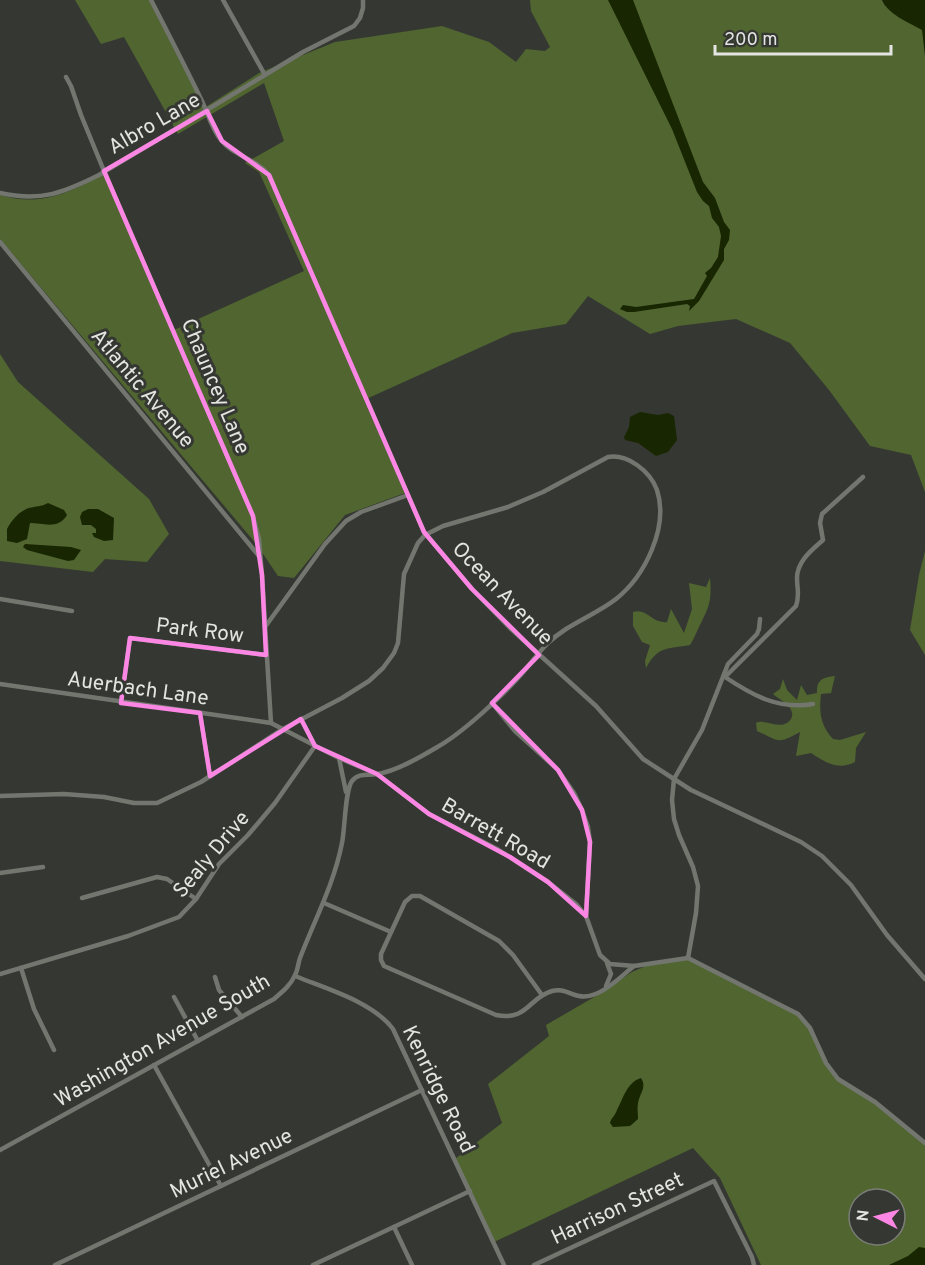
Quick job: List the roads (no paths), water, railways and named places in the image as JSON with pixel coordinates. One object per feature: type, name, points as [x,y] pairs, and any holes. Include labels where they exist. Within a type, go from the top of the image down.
[{"type":"street","name":"Ocean Avenue","points":[[151,0],[207,111],[212,126],[222,141],[263,168],[269,175],[426,534],[472,590],[539,655],[596,705],[643,759],[720,805],[801,842],[822,856],[851,885],[887,935],[925,979]]},
{"type":"street","points":[[223,0],[228,13],[265,75]]},
{"type":"street","name":"Albro Lane","points":[[0,194],[28,198],[43,197],[66,191],[104,171],[314,46],[354,26],[360,18],[363,0]]},
{"type":"street","name":"Chauncey Lane","points":[[66,77],[104,171],[243,489],[256,526],[262,575],[270,723]]},
{"type":"street","name":"Atlantic Avenue","points":[[0,243],[260,556]]},
{"type":"street","points":[[0,796],[64,794],[150,805],[174,797],[283,729],[342,698],[369,681],[383,668],[393,654],[400,629],[404,574],[418,543],[426,534],[443,526],[508,507],[543,492],[608,457],[619,456],[629,460],[646,473],[657,491],[659,514],[655,540],[645,564],[631,584],[617,599],[547,644],[516,680],[492,703],[442,744],[418,758],[377,774],[359,776],[350,783],[347,795]]},
{"type":"street","points":[[725,677],[796,606],[800,596],[798,570],[804,558],[823,540],[820,523],[822,514],[863,477]]},
{"type":"street","points":[[265,627],[325,544],[346,521],[361,512],[408,495]]},
{"type":"street","points":[[0,599],[72,610]]},
{"type":"street","points":[[688,958],[698,886],[674,819],[672,800],[674,779],[702,730],[725,677],[728,664],[757,634],[760,619]]},
{"type":"street","name":"Park Row","points":[[121,703],[130,638],[266,655]]},
{"type":"street","points":[[725,677],[769,702],[795,705],[813,704]]},
{"type":"street","name":"Auerbach Lane","points":[[0,684],[270,723]]},
{"type":"street","points":[[492,703],[515,731],[558,770],[574,793],[582,810],[590,842],[586,916]]},
{"type":"street","points":[[200,713],[210,776]]},
{"type":"street","points":[[301,719],[315,746]]},
{"type":"street","points":[[270,723],[283,729]]},
{"type":"street","name":"Barrett Road","points":[[283,729],[339,758],[377,774],[429,814],[497,849],[548,882],[576,904],[586,916],[596,946],[606,961]]},
{"type":"street","name":"Sealy Drive","points":[[0,974],[173,920],[185,912],[219,864],[275,803],[315,746]]},
{"type":"street","name":"Washington Avenue South","points":[[0,1150],[274,999],[288,986],[295,976],[299,960],[335,874],[342,843],[347,795],[339,758]]},
{"type":"street","points":[[0,873],[43,867]]},
{"type":"street","points":[[82,898],[157,877],[167,879],[196,899]]},
{"type":"street","points":[[542,995],[499,940],[420,896],[412,896],[405,902],[381,954],[384,966],[496,1015],[511,1016],[520,1013],[542,995],[560,989],[586,996],[604,988],[634,966]]},
{"type":"street","points":[[324,903],[391,932]]},
{"type":"street","points":[[606,961],[614,965],[634,966],[688,958],[798,1014],[810,1028],[826,1063],[838,1079],[875,1102],[925,1143]]},
{"type":"street","points":[[604,988],[611,974],[606,961]]},
{"type":"street","points":[[21,968],[34,1009],[54,1050]]},
{"type":"street","points":[[215,976],[219,990],[242,1017]]},
{"type":"street","name":"Kenridge Road","points":[[295,976],[369,1008],[382,1016],[393,1029],[504,1265]]},
{"type":"street","points":[[174,997],[198,1041]]},
{"type":"street","points":[[154,1065],[221,1186]]},
{"type":"street","name":"Muriel Avenue","points":[[55,1265],[422,1090]]},
{"type":"street","name":"Harrison Street","points":[[534,1265],[714,1181],[754,1265]]},
{"type":"street","points":[[313,1265],[470,1191]]},
{"type":"street","points":[[394,1227],[412,1265]]}]
